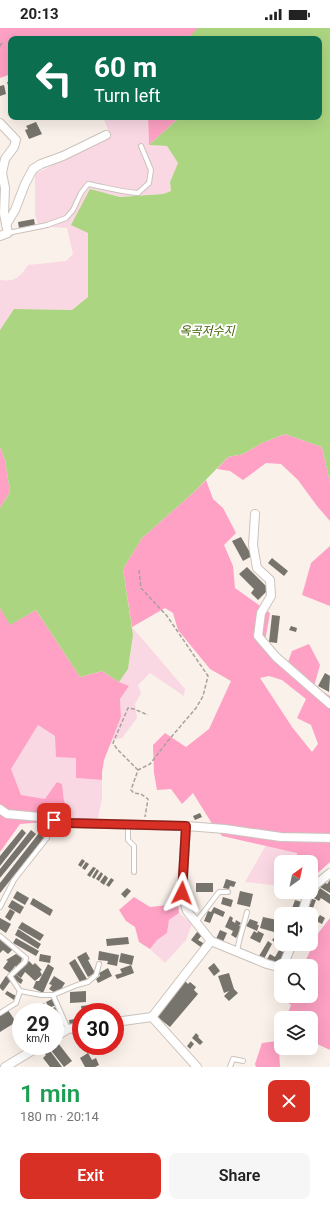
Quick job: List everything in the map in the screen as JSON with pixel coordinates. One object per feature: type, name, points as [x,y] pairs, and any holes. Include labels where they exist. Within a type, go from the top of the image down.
[{"type":"street","points":[[0,123],[16,140],[14,147],[5,159],[2,173],[5,188],[5,231]]},
{"type":"street","points":[[5,231],[33,169],[106,135]]},
{"type":"street","points":[[255,514],[253,545],[257,568],[270,580],[271,596],[261,613],[258,636],[282,662],[330,704]]},
{"type":"street","points":[[0,809],[7,814],[68,823],[225,828],[281,837],[330,838]]},
{"type":"street","points":[[186,826],[182,893],[187,911],[211,941],[267,964],[274,965]]},
{"type":"street","points":[[318,883],[330,873]]},
{"type":"street","points":[[124,1021],[152,1017],[211,941]]},
{"type":"street","points":[[152,1017],[197,1067]]},
{"type":"street","points":[[64,1031],[72,1028]]},
{"type":"street","points":[[0,1061],[4,1067],[25,1055]]},
{"type":"lane","points":[[5,231],[47,225],[66,218],[73,210],[81,193],[88,184],[111,188],[126,193],[138,193],[149,183],[151,170],[141,146]]},
{"type":"lane","points":[[128,824],[128,840],[134,846],[134,872]]},
{"type":"lane","points":[[0,907],[14,880],[47,838]]},
{"type":"lane","points":[[195,922],[219,892],[228,892]]},
{"type":"lane","points":[[237,952],[239,938],[244,926],[247,912]]},
{"type":"lane","points":[[0,936],[26,958],[10,976],[20,990],[41,995],[53,995],[88,982],[96,976],[99,964]]},
{"type":"lane","points":[[0,1013],[16,1003],[20,990]]},
{"type":"lane","points":[[53,995],[68,1029]]},
{"type":"lane","points":[[230,1067],[233,1059],[243,1061]]},
{"type":"path","points":[[0,46],[3,41]]},
{"type":"path","points":[[139,570],[141,588],[167,616],[208,676],[203,696],[196,708],[150,764],[138,770],[131,790],[134,793],[141,794],[148,800],[143,825]]},
{"type":"path","points":[[138,770],[117,749],[114,743],[128,708],[148,715]]},
{"type":"shaded area","points":[[0,28],[199,28],[190,36],[8,36],[8,75],[0,78]]},
{"type":"shaded area","points":[[104,120],[148,120],[149,145],[167,146],[178,163],[170,182],[171,191],[163,194],[120,197],[107,193],[88,233],[88,297],[72,310],[14,309],[0,330],[0,280],[17,278],[28,265],[66,261],[73,254],[67,228],[52,227],[39,230],[35,214],[35,174],[110,135]]},
{"type":"shaded area","points":[[148,120],[177,120],[149,145]]},
{"type":"shaded area","points":[[285,434],[322,447],[330,483],[330,521],[298,480],[281,464],[266,463],[243,480],[230,471],[217,469],[228,457],[243,454],[262,443]]},
{"type":"shaded area","points":[[0,447],[5,460],[10,492],[0,508]]},
{"type":"shaded area","points":[[206,480],[213,499],[223,508],[236,533],[224,545],[233,566],[235,588],[270,613],[265,641],[288,662],[292,651],[309,644],[320,665],[314,686],[330,696],[330,862],[318,873],[318,855],[297,855],[297,853],[222,836],[211,822],[193,793],[182,804],[171,789],[157,790],[154,773],[153,745],[165,733],[186,747],[209,729],[231,681],[210,669],[178,630],[173,613],[165,608],[132,627],[123,569],[142,538]],"holes":[[[269,676],[282,680],[306,699],[297,718],[311,725],[318,744],[312,752],[292,727],[260,678]]]},
{"type":"shaded area","points":[[330,546],[330,606],[302,595],[311,563]]},
{"type":"shaded area","points":[[0,608],[11,624],[36,610],[80,677],[102,671],[119,682],[129,686],[120,699],[121,717],[104,760],[102,780],[76,778],[76,758],[56,757],[55,736],[38,725],[11,769],[21,795],[45,799],[57,782],[62,784],[64,801],[72,820],[20,824],[0,852]]},
{"type":"shaded area","points":[[132,627],[185,689],[184,696],[150,673],[138,685],[141,693],[135,704],[137,718],[122,738],[112,740],[121,717],[120,699],[129,686],[119,682],[128,669],[133,635]]},
{"type":"shaded area","points":[[38,725],[55,736],[76,758],[76,778],[102,780],[102,799],[98,818],[72,820],[64,801],[62,784],[57,782],[45,800],[21,795],[11,769]]},
{"type":"shaded area","points":[[266,845],[297,853],[297,855],[274,855],[274,885],[245,882]]},
{"type":"shaded area","points":[[134,897],[150,907],[178,904],[179,913],[169,920],[167,933],[157,940],[150,949],[139,942],[135,927],[126,921],[119,910]]},
{"type":"shaded area","points":[[179,913],[192,924],[186,940],[165,963],[150,949],[156,940],[167,933],[169,920]]},
{"type":"shaded area","points":[[330,918],[330,1050],[318,1044],[318,1011],[289,1011],[291,1005],[288,1003],[318,1003],[318,959],[306,959],[310,951],[318,951],[319,932]]},
{"type":"shaded area","points":[[274,1041],[274,1055],[279,1055],[280,1067],[256,1067],[255,1064],[262,1043]]},
{"type":"water","name":"옥곡저수지","points":[[198,28],[330,28],[330,483],[322,447],[285,434],[262,443],[243,454],[228,457],[194,492],[142,538],[123,569],[133,635],[128,669],[119,682],[102,671],[80,677],[36,610],[10,625],[0,608],[0,508],[10,492],[5,460],[0,447],[0,330],[14,309],[72,310],[88,297],[88,233],[71,225],[90,189],[120,197],[163,194],[171,191],[170,182],[178,163],[167,146],[149,145],[177,120],[322,120],[322,36],[190,36]]},
{"type":"building","points":[[4,85],[6,94],[0,96],[0,86]]},
{"type":"building","points":[[36,122],[42,134],[29,139],[25,130],[28,129],[26,126]]},
{"type":"building","points":[[34,219],[35,225],[19,228],[18,222]]},
{"type":"building","points":[[241,537],[252,556],[243,561],[232,541]]},
{"type":"building","points":[[272,558],[288,571],[284,576],[268,563]]},
{"type":"building","points":[[247,567],[269,589],[258,600],[251,593],[254,589],[239,574]]},
{"type":"building","points":[[272,615],[280,616],[277,643],[269,642]]},
{"type":"building","points":[[291,626],[297,628],[296,632],[289,630]]},
{"type":"building","points":[[325,673],[330,676],[329,692],[318,686]]},
{"type":"building","points":[[200,813],[202,817],[195,820],[193,816]]},
{"type":"building","points":[[22,829],[26,833],[0,866],[0,856]]},
{"type":"building","points":[[31,830],[36,834],[0,878],[0,869]]},
{"type":"building","points":[[39,833],[44,838],[0,893],[0,883]]},
{"type":"building","points":[[82,859],[85,861],[81,867],[78,865]]},
{"type":"building","points":[[86,862],[89,864],[85,870],[82,868]]},
{"type":"building","points":[[93,867],[96,868],[90,877],[87,875]]},
{"type":"building","points":[[97,869],[99,871],[94,879],[92,877]]},
{"type":"building","points":[[101,872],[103,874],[99,881],[96,879]]},
{"type":"building","points":[[105,875],[108,878],[104,885],[100,882]]},
{"type":"building","points":[[111,878],[114,880],[109,887],[106,885]]},
{"type":"building","points":[[226,879],[236,882],[234,887],[230,886],[229,889],[223,888]]},
{"type":"building","points":[[330,880],[330,893],[320,887],[324,882],[327,884]]},
{"type":"building","points":[[196,883],[213,883],[213,892],[196,892]]},
{"type":"building","points":[[127,888],[131,891],[125,898],[121,894]]},
{"type":"building","points":[[320,888],[330,895],[330,904],[321,898],[319,901],[316,899],[318,899],[318,891]]},
{"type":"building","points":[[17,891],[29,898],[25,905],[13,898]]},
{"type":"building","points":[[240,891],[253,894],[250,907],[237,904]]},
{"type":"building","points":[[223,897],[233,900],[231,907],[221,904]]},
{"type":"building","points":[[33,898],[53,910],[50,916],[30,904]]},
{"type":"building","points":[[312,899],[316,900],[313,907],[309,907]]},
{"type":"building","points":[[12,900],[24,907],[20,914],[8,907]]},
{"type":"building","points":[[295,900],[302,902],[300,907],[292,907]]},
{"type":"building","points":[[214,907],[225,912],[223,917],[214,913],[210,923],[204,921],[208,911],[211,912]]},
{"type":"building","points":[[10,909],[15,912],[10,921],[5,917]]},
{"type":"building","points":[[320,915],[325,918],[322,924],[318,922]]},
{"type":"building","points":[[230,916],[233,918],[232,921],[235,923],[236,920],[241,923],[239,926],[242,927],[236,938],[231,935],[233,931],[225,927]]},
{"type":"building","points":[[263,917],[274,919],[274,932],[260,928]]},
{"type":"building","points":[[0,918],[11,924],[6,933],[0,929]]},
{"type":"building","points":[[250,919],[258,922],[257,925],[259,925],[257,931],[246,926]]},
{"type":"building","points":[[22,922],[44,935],[40,941],[18,928]]},
{"type":"building","points":[[18,929],[41,944],[38,949],[15,935]]},
{"type":"building","points":[[220,930],[227,933],[223,942],[216,939]]},
{"type":"building","points":[[254,931],[264,934],[260,943],[250,938]]},
{"type":"building","points":[[197,932],[202,935],[198,940],[205,944],[202,948],[191,940]]},
{"type":"building","points":[[128,937],[129,944],[107,946],[106,939]]},
{"type":"building","points":[[0,938],[13,949],[8,954],[3,950],[0,953]]},
{"type":"building","points":[[16,938],[39,951],[36,956],[13,943]]},
{"type":"building","points":[[268,941],[272,944],[264,959],[259,956]]},
{"type":"building","points":[[99,951],[119,955],[117,966],[107,964],[108,961],[98,960]]},
{"type":"building","points":[[278,951],[285,953],[282,959],[274,959],[274,962],[267,959],[270,954],[275,957]]},
{"type":"building","points":[[86,952],[90,959],[88,960],[95,973],[88,977],[77,957]]},
{"type":"building","points":[[121,953],[134,956],[132,965],[119,962]]},
{"type":"building","points":[[16,954],[22,958],[21,962],[17,967],[15,966],[10,973],[3,968],[8,961],[6,960]]},
{"type":"building","points":[[40,954],[51,956],[50,963],[39,961]]},
{"type":"building","points":[[75,959],[87,979],[80,982],[69,963]]},
{"type":"building","points":[[29,961],[33,965],[35,963],[42,970],[40,971],[42,975],[35,981],[25,972],[21,978],[15,974]]},
{"type":"building","points":[[214,963],[220,971],[214,976],[208,968]]},
{"type":"building","points":[[48,964],[54,968],[43,993],[33,988],[36,981],[39,981]]},
{"type":"building","points":[[131,965],[134,973],[117,979],[115,975],[122,973],[120,969]]},
{"type":"building","points":[[108,968],[112,976],[98,983],[96,979],[100,976],[99,973]]},
{"type":"building","points":[[229,973],[234,989],[238,993],[229,1001],[224,996],[229,991],[224,993],[218,976]]},
{"type":"building","points":[[15,974],[23,980],[21,984],[12,978]]},
{"type":"building","points":[[6,976],[11,980],[3,991],[0,988],[0,985]]},
{"type":"building","points":[[54,976],[65,983],[60,991],[57,990],[55,993],[49,989],[52,985],[49,984]]},
{"type":"building","points":[[184,980],[188,984],[190,982],[196,987],[194,990],[198,994],[170,1027],[155,1015]]},
{"type":"building","points":[[7,991],[16,996],[14,1000],[5,994]]},
{"type":"building","points":[[86,991],[86,1002],[70,1003],[70,992]]},
{"type":"building","points":[[52,999],[55,1003],[46,1003]]},
{"type":"building","points":[[8,1010],[12,1016],[12,1024],[0,1032],[0,1016]]},
{"type":"building","points":[[69,1020],[72,1020],[72,1027],[70,1027]]},
{"type":"building","points":[[196,1033],[203,1042],[200,1045],[192,1038]]},
{"type":"building","points":[[191,1041],[194,1044],[190,1049],[187,1046]]},
{"type":"building","points":[[64,1051],[72,1061],[64,1067],[55,1055],[64,1055]]},
{"type":"building","points":[[46,1055],[53,1055],[62,1067],[50,1067],[43,1058]]},
{"type":"building","points":[[85,1055],[89,1055],[92,1060],[96,1058],[99,1065],[95,1067],[85,1067],[80,1058]]},
{"type":"route","points":[[54,820],[68,823],[186,826],[182,893]]}]
